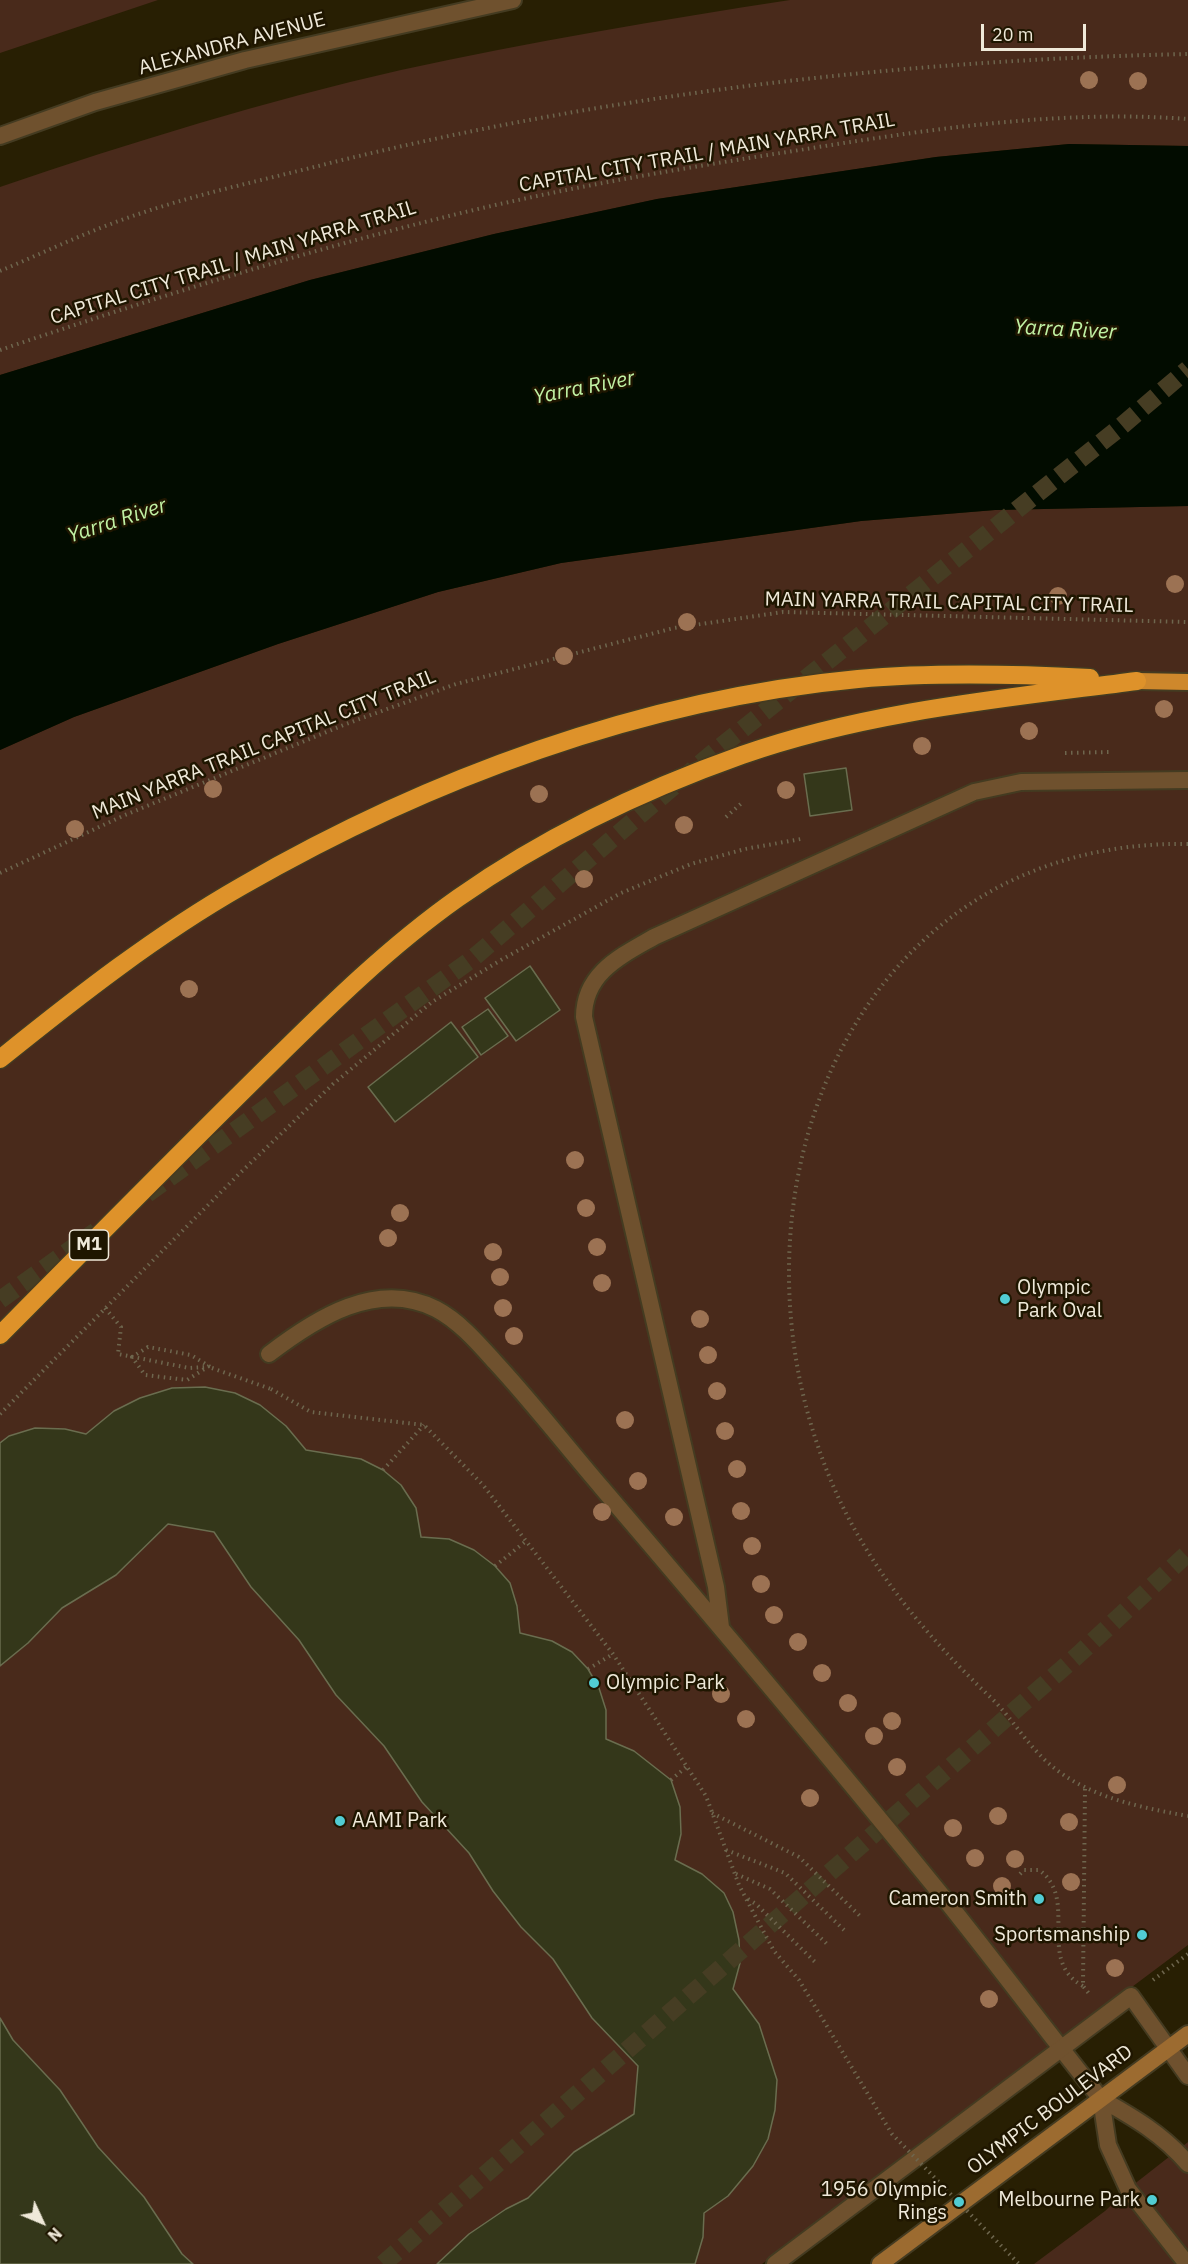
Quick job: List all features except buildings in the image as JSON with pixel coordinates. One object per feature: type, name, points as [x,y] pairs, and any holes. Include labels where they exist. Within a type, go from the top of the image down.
[{"type":"highway","points":[[0,1059],[139,952],[239,887],[350,826],[535,751],[620,725],[742,695],[858,679],[1023,675],[1188,682]]},
{"type":"highway","name":"M1","points":[[0,1335],[344,991],[406,938],[468,892],[526,855],[600,814],[745,753],[913,712],[1137,681]]},
{"type":"main road","name":"OLYMPIC BOULEVARD","points":[[880,2264],[1188,2034]]},
{"type":"street","name":"ALEXANDRA AVENUE","points":[[0,136],[95,102],[246,60],[513,0]]},
{"type":"street","points":[[721,1627],[716,1587],[585,1017],[584,1001],[588,990],[609,964],[654,937],[974,792],[1021,782],[1188,780]]},
{"type":"street","points":[[269,1354],[319,1319],[367,1301],[407,1299],[436,1309],[467,1332],[513,1381],[721,1627],[933,1885],[1101,2099],[1173,2146],[1188,2164]]},
{"type":"street","points":[[775,2264],[1131,1996],[1188,2076]]},
{"type":"street","points":[[1101,2099],[1108,2145],[1128,2189],[1187,2264]]},
{"type":"path","points":[[0,271],[130,217],[252,182],[445,135],[634,102],[800,78],[1079,56],[1188,54]]},
{"type":"path","name":"CAPITAL CITY TRAIL / MAIN YARRA TRAIL","points":[[0,350],[279,261],[447,216],[616,180],[924,130],[1040,119],[1157,117],[1188,119]]},
{"type":"path","name":"MAIN YARRA TRAIL CAPITAL CITY TRAIL","points":[[0,873],[124,815],[357,720],[456,684],[674,628],[783,612],[1188,622]]},
{"type":"path","points":[[1060,753],[1118,752]]},
{"type":"path","points":[[726,818],[743,802]]},
{"type":"path","points":[[0,1414],[333,1084],[432,1002],[501,960],[621,893],[691,864],[745,849],[803,839]]},
{"type":"path","points":[[1188,844],[1118,847],[1074,855],[1024,874],[973,902],[937,928],[907,956],[880,987],[838,1054],[816,1106],[804,1144],[794,1199],[788,1252],[791,1325],[803,1394],[819,1451],[843,1510],[883,1578],[922,1626],[1005,1710],[1038,1753],[1058,1771],[1085,1789],[1146,1809],[1188,1816]]},
{"type":"path","points":[[105,1308],[121,1327],[118,1354],[189,1368],[210,1367]]},
{"type":"path","points":[[132,1357],[148,1347],[190,1355],[210,1367],[271,1389],[311,1412],[424,1425],[483,1485],[613,1654],[706,1796],[735,1874],[774,1951],[799,1980],[892,2134],[1019,2264]]},
{"type":"path","points":[[132,1357],[145,1375],[187,1380],[210,1367]]},
{"type":"path","points":[[383,1470],[424,1425]]},
{"type":"path","points":[[495,1566],[526,1541]]},
{"type":"path","points":[[588,1669],[613,1654]]},
{"type":"path","points":[[671,1780],[686,1767]]},
{"type":"path","points":[[1083,1986],[1085,1789]]},
{"type":"path","points":[[712,1813],[799,1857],[860,1916]]},
{"type":"path","points":[[726,1850],[784,1873],[844,1930]]},
{"type":"path","points":[[1020,1874],[1024,1870],[1039,1870],[1054,1886],[1060,1958],[1064,1971],[1083,1986],[1106,2016]]},
{"type":"path","points":[[735,1874],[770,1889],[829,1946]]},
{"type":"path","points":[[746,1898],[756,1904],[815,1962]]},
{"type":"path","points":[[1131,1996],[1188,1954]]},
{"type":"shaded area","points":[[0,0],[158,0],[0,53]]},
{"type":"shaded area","points":[[790,0],[1188,0],[1188,146],[1069,144],[936,157],[657,199],[494,234],[310,280],[0,375],[0,187],[199,123],[350,82],[498,50]]},
{"type":"shaded area","name":"Olympic Park","points":[[1188,506],[1188,1945],[762,2264],[0,2264],[0,750],[74,717],[278,644],[438,592],[561,563],[861,521],[995,510]]},
{"type":"shaded area","name":"Melbourne Park","points":[[1188,2142],[1188,2264],[1034,2264],[1105,2211],[1128,2189]]},
{"type":"water","name":"Yarra River","points":[[1069,144],[1188,146],[1188,506],[995,510],[861,521],[561,563],[438,592],[278,644],[74,717],[0,750],[0,375],[310,280],[494,234],[657,199],[936,157]]},
{"type":"tunnel","points":[[147,1194],[472,959],[709,756],[1118,429],[1188,369]]},
{"type":"tunnel","points":[[0,1300],[96,1231]]},
{"type":"tunnel","points":[[383,2264],[1078,1655],[1188,1553]]},
{"type":"place","name":"Olympic Park Oval","points":[[1005,1299]]},
{"type":"place","name":"Olympic Park","points":[[594,1683]]},
{"type":"place","name":"AAMI Park","points":[[340,1821]]},
{"type":"place","name":"Cameron Smith","points":[[1039,1899]]},
{"type":"place","name":"Sportsmanship","points":[[1142,1935]]},
{"type":"place","name":"Melbourne Park","points":[[1152,2200]]},
{"type":"place","name":"1956 Olympic Rings","points":[[959,2202]]}]
